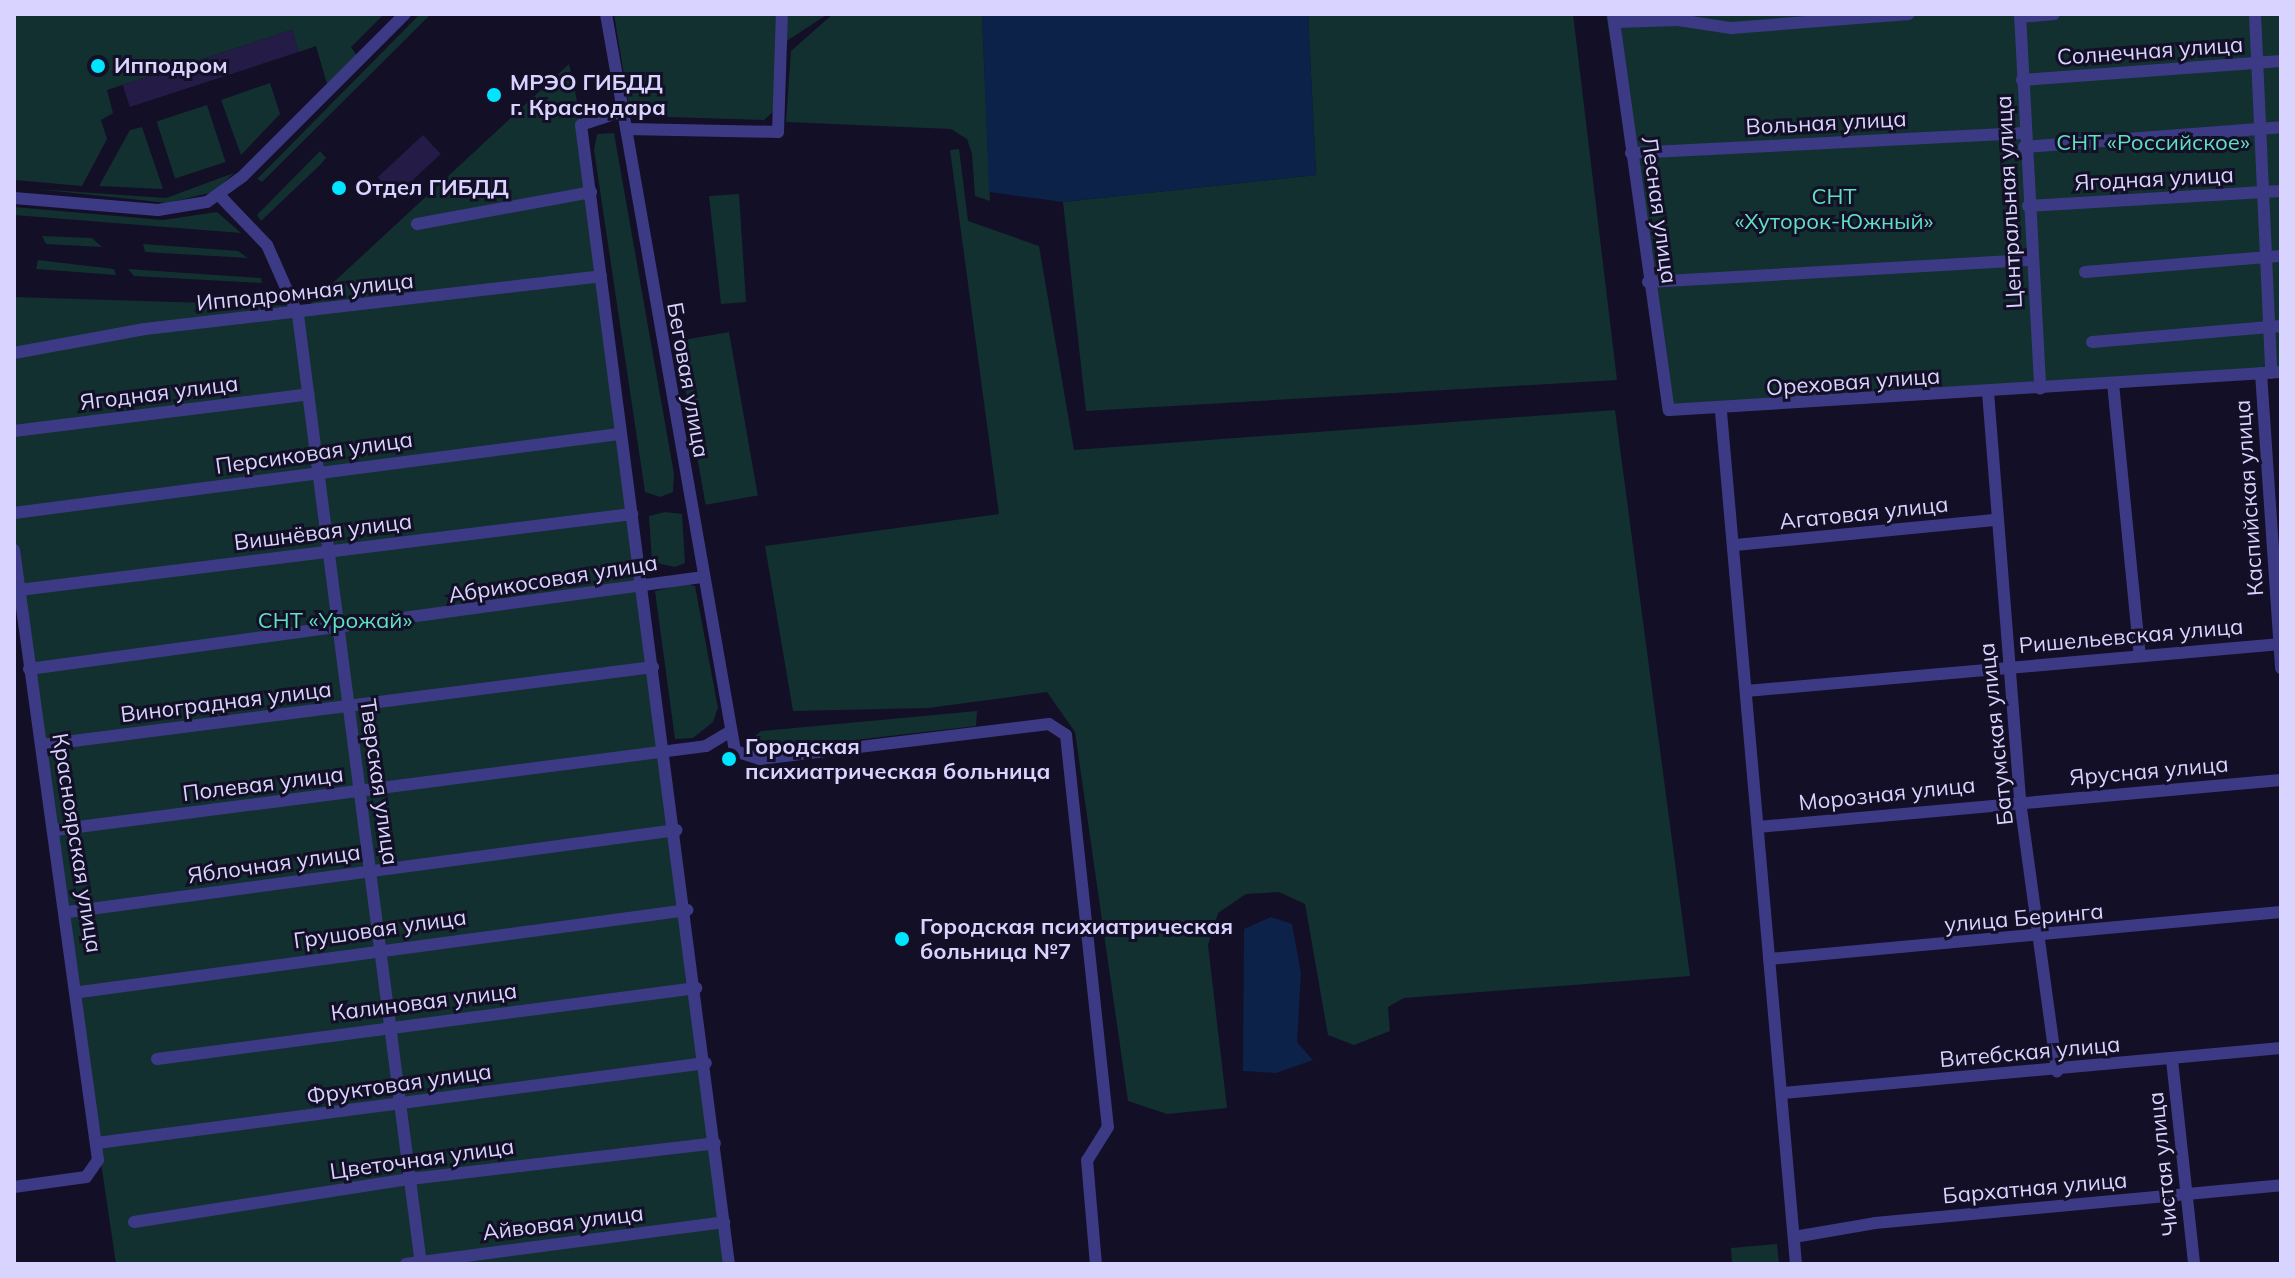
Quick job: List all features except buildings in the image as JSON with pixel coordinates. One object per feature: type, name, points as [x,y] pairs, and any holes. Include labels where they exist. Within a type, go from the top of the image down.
[{"type":"street","points":[[14,198],[175,210],[219,195],[405,14]]},
{"type":"street","name":"Беговая улица","points":[[606,14],[729,732],[735,751],[760,759],[1060,726],[1066,735],[1108,1123],[1087,1160],[1096,1264]]},
{"type":"street","points":[[626,129],[778,132],[782,14]]},
{"type":"street","points":[[1614,18],[1678,20],[1731,28],[1908,14]]},
{"type":"street","points":[[2020,15],[2054,14]]},
{"type":"street","name":"Каспийская улица","points":[[2255,14],[2265,258],[2275,326],[2271,373],[2281,668]]},
{"type":"street","name":"Центральная улица","points":[[2020,15],[2023,140],[2040,388]]},
{"type":"street","name":"Лесная улица","points":[[1614,18],[1648,282],[1669,410]]},
{"type":"street","name":"Солнечная улица","points":[[2022,80],[2281,61]]},
{"type":"street","points":[[623,111],[581,125],[619,434],[677,830],[729,1264]]},
{"type":"street","name":"Вольная улица","points":[[1631,153],[2023,140],[2281,127]]},
{"type":"street","name":"Ягодная улица","points":[[2028,206],[2281,191]]},
{"type":"street","points":[[417,224],[591,192]]},
{"type":"street","name":"Тверская улица","points":[[219,195],[267,245],[296,310],[421,1263]]},
{"type":"street","points":[[2085,272],[2281,256]]},
{"type":"street","points":[[1648,282],[2032,260]]},
{"type":"street","name":"Ипподромная улица","points":[[14,353],[145,329],[601,276]]},
{"type":"street","points":[[2092,342],[2275,326]]},
{"type":"street","name":"Ореховая улица","points":[[1669,410],[1721,412],[2271,373]]},
{"type":"street","points":[[2113,383],[2140,656]]},
{"type":"street","name":"Батумская улица","points":[[1988,392],[2020,801],[2042,938],[2057,1071]]},
{"type":"street","name":"Ягодная улица","points":[[14,431],[309,394]]},
{"type":"street","points":[[1721,412],[1796,1264]]},
{"type":"street","name":"Персиковая улица","points":[[14,513],[619,434]]},
{"type":"street","name":"Вишнёвая улица","points":[[19,590],[632,514]]},
{"type":"street","name":"Агатовая улица","points":[[1735,545],[1997,520]]},
{"type":"street","name":"Красноярская улица","points":[[14,550],[29,669],[80,992],[97,1143]]},
{"type":"street","name":"Абрикосовая улица","points":[[29,669],[641,589],[702,577]]},
{"type":"street","name":"Ришельевская улица","points":[[1746,691],[2280,644]]},
{"type":"street","name":"Виноградная улица","points":[[42,745],[653,667]]},
{"type":"street","name":"Полевая улица","points":[[55,830],[706,746],[729,732]]},
{"type":"street","name":"Ярусная улица","points":[[2020,801],[2281,780]]},
{"type":"street","name":"Морозная улица","points":[[1758,827],[2020,801]]},
{"type":"street","name":"Яблочная улица","points":[[68,912],[677,830]]},
{"type":"street","name":"Грушовая улица","points":[[80,992],[381,948],[687,910]]},
{"type":"street","name":"улица Беринга","points":[[1769,959],[2042,938],[2281,912]]},
{"type":"street","name":"Калиновая улица","points":[[157,1059],[696,988]]},
{"type":"street","name":"Витебская улица","points":[[1783,1093],[2057,1071],[2281,1048]]},
{"type":"street","name":"Чистая улица","points":[[2172,1060],[2194,1264]]},
{"type":"street","name":"Фруктовая улица","points":[[97,1143],[706,1063]]},
{"type":"street","points":[[14,1187],[86,1177],[98,1160],[97,1143]]},
{"type":"street","name":"Цветочная улица","points":[[134,1222],[410,1179],[715,1143]]},
{"type":"street","name":"Бархатная улица","points":[[1794,1237],[1875,1223],[2281,1185]]},
{"type":"street","name":"Айвовая улица","points":[[406,1264],[724,1222]]},
{"type":"green space","name":"Ипподром","points":[[14,14],[384,14],[351,47],[357,56],[327,84],[316,46],[299,52],[292,30],[107,90],[113,113],[101,120],[107,139],[82,186],[14,180]]},
{"type":"green space","points":[[420,14],[431,14],[262,182],[257,179]]},
{"type":"green space","points":[[614,14],[828,14],[779,46],[777,108],[764,120],[638,116],[629,106]]},
{"type":"green space","points":[[833,14],[982,14],[990,201],[975,196],[972,154],[967,139],[951,129],[786,122],[791,51]]},
{"type":"green space","points":[[1308,14],[1573,14],[1617,380],[1086,411],[1063,202],[1316,175]]},
{"type":"green space","name":"СНТ «Хуторок-Южный»","points":[[1606,14],[2281,14],[2281,372],[1669,409]]},
{"type":"green space","name":"СНТ «Урожай»","points":[[569,64],[582,124],[733,1264],[116,1264],[14,575],[14,297],[308,306]]},
{"type":"green space","points":[[270,83],[280,114],[241,155],[221,100]]},
{"type":"green space","points":[[207,105],[226,162],[175,178],[157,121]]},
{"type":"green space","points":[[142,127],[163,189],[99,186],[130,130]]},
{"type":"green space","points":[[614,133],[674,474],[673,492],[660,497],[645,492],[594,150],[597,134]]},
{"type":"green space","points":[[959,149],[968,221],[1039,246],[1074,450],[1615,410],[1690,976],[1404,998],[1388,1007],[1390,1031],[1354,1045],[1328,1035],[1305,904],[1279,892],[1246,894],[1218,913],[1208,945],[1227,1108],[1167,1114],[1128,1101],[1075,732],[1047,692],[928,708],[793,711],[765,546],[999,514],[950,150]]},
{"type":"green space","points":[[320,151],[326,158],[261,221],[257,215]]},
{"type":"green space","points":[[234,173],[213,192],[168,203],[36,189],[166,198]]},
{"type":"green space","points":[[739,194],[746,302],[721,304],[709,196]]},
{"type":"green space","points":[[14,207],[163,220],[217,212],[241,233],[14,215]]},
{"type":"green space","points":[[42,236],[92,238],[102,247],[46,244]]},
{"type":"green space","points":[[143,244],[238,251],[248,258],[145,252]]},
{"type":"green space","points":[[38,260],[114,269],[116,275],[36,269]]},
{"type":"green space","points":[[128,269],[261,278],[262,283],[134,276]]},
{"type":"green space","points":[[729,332],[758,495],[706,505],[677,341]]},
{"type":"green space","points":[[665,512],[682,514],[685,563],[675,567],[652,562],[649,516]]},
{"type":"green space","points":[[684,584],[695,586],[718,708],[713,722],[693,738],[675,739],[655,591]]},
{"type":"green space","points":[[977,711],[976,726],[769,750],[753,738],[761,731]]},
{"type":"green space","points":[[1777,1244],[1779,1264],[1732,1264],[1731,1248]]},
{"type":"water","points":[[982,14],[1308,14],[1316,175],[1063,202],[989,192]]},
{"type":"water","points":[[1271,917],[1292,924],[1301,973],[1297,1042],[1313,1060],[1276,1073],[1243,1071],[1244,929]]},
{"type":"place","name":"Ипподром","points":[[98,66]]},
{"type":"place","name":"МРЭО ГИБДД г. Краснодара","points":[[494,95]]},
{"type":"place","name":"Отдел ГИБДД","points":[[339,188]]},
{"type":"place","name":"Городская психиатрическая больница","points":[[729,759]]},
{"type":"place","name":"Городская психиатрическая больница №7","points":[[902,939]]},
{"type":"park label","name":"СНТ «Российское»","points":[[2153,143]]}]
